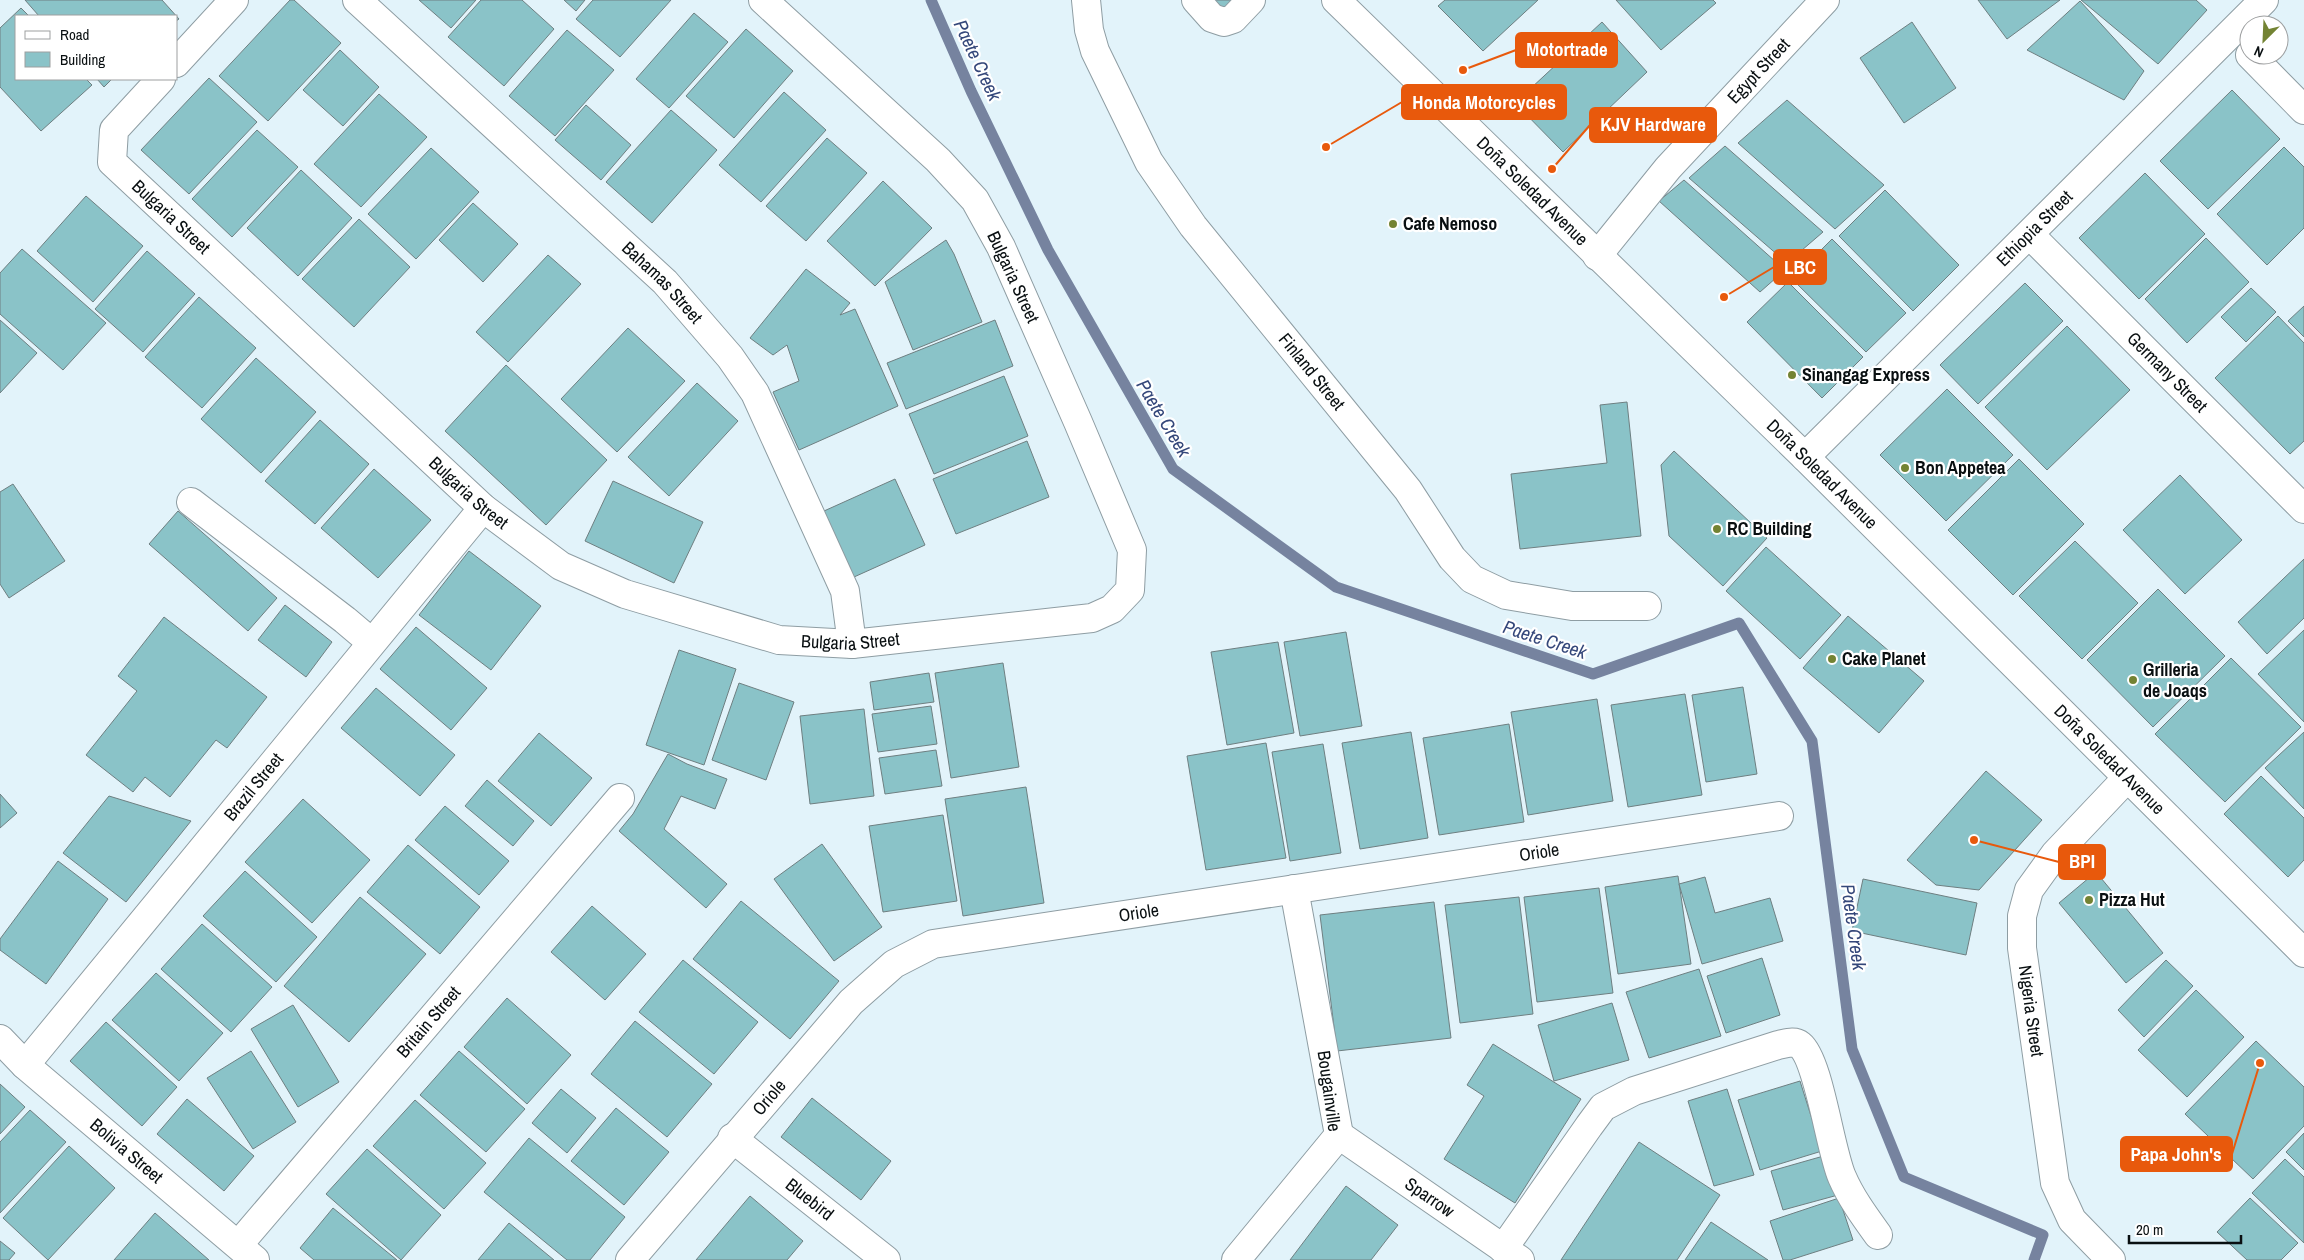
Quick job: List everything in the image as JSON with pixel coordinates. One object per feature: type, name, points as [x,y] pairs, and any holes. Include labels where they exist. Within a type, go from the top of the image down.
[{"type":"street","points":[[178,61],[234,0]]},
{"type":"street","name":"Bahamas Street","points":[[357,0],[665,282],[730,357],[756,393],[845,591],[852,644]]},
{"type":"street","name":"Bulgaria Street","points":[[160,80],[114,130],[112,162],[483,508],[561,566],[625,594],[779,640],[852,644],[1092,618],[1112,609],[1130,590],[1132,550],[1078,422],[1008,265],[975,200],[938,160],[762,0]]},
{"type":"street","name":"Finland Street","points":[[1086,0],[1089,30],[1095,51],[1149,162],[1193,226],[1408,490],[1452,558],[1472,579],[1506,596],[1572,606],[1647,606]]},
{"type":"street","points":[[1196,0],[1212,18],[1224,22],[1233,19],[1251,0]]},
{"type":"street","name":"Doña Soledad Avenue","points":[[1336,0],[1805,457],[2304,953]]},
{"type":"street","name":"Egypt Street","points":[[1597,256],[1668,168],[1825,0]]},
{"type":"street","name":"Ethiopia Street","points":[[1805,457],[2264,0]]},
{"type":"street","points":[[2230,34],[2239,44]]},
{"type":"street","points":[[2259,65],[2304,110]]},
{"type":"street","name":"Germany Street","points":[[2030,235],[2304,509]]},
{"type":"street","points":[[191,502],[371,642]]},
{"type":"street","name":"Brazil Street","points":[[25,1065],[483,508]]},
{"type":"street","name":"Nigeria Street","points":[[2111,1260],[2072,1220],[2055,1183],[2022,948],[2022,916],[2030,890],[2055,854],[2126,778]]},
{"type":"street","name":"Britain Street","points":[[247,1252],[620,798]]},
{"type":"street","name":"Oriole","points":[[630,1260],[732,1138],[851,1002],[894,964],[933,944],[1779,816]]},
{"type":"street","name":"Bougainville","points":[[1236,1260],[1339,1135],[1294,889]]},
{"type":"street","name":"Bolivia Street","points":[[0,1039],[25,1065],[247,1252]]},
{"type":"street","points":[[1511,1254],[1589,1126],[1603,1107],[1613,1100],[1678,1075],[1778,1045],[1795,1042],[1801,1046],[1808,1057],[1821,1096],[1841,1176],[1878,1236]]},
{"type":"street","name":"Sparrow","points":[[1339,1135],[1511,1254]]},
{"type":"street","name":"Bluebird","points":[[732,1138],[886,1260]]},
{"type":"building","points":[[25,0],[162,0],[175,15],[38,15]]},
{"type":"building","points":[[290,0],[294,0],[341,43],[268,121],[219,76]]},
{"type":"building","points":[[419,0],[476,0],[451,28]]},
{"type":"building","points":[[481,0],[522,0],[554,29],[504,86],[448,37]]},
{"type":"building","points":[[564,0],[585,0],[576,11]]},
{"type":"building","points":[[593,0],[671,0],[620,57],[576,19]]},
{"type":"building","points":[[1204,0],[1241,0],[1222,18]]},
{"type":"building","points":[[1445,0],[1538,0],[1483,51],[1438,6]]},
{"type":"building","points":[[1616,0],[1713,0],[1716,3],[1661,50]]},
{"type":"building","points":[[1978,0],[2060,0],[2007,39]]},
{"type":"building","points":[[2081,0],[2196,0],[2207,10],[2158,64]]},
{"type":"building","points":[[2080,1],[2144,71],[2124,100],[2027,50]]},
{"type":"building","points":[[21,8],[28,15],[15,15],[15,80],[87,80],[92,85],[41,131],[0,87],[0,28]]},
{"type":"building","points":[[694,13],[728,42],[669,108],[636,79]]},
{"type":"building","points":[[1602,22],[1647,72],[1563,152],[1515,103]]},
{"type":"building","points":[[1912,22],[1956,88],[1904,123],[1860,58]]},
{"type":"building","points":[[746,29],[793,71],[734,138],[686,96]]},
{"type":"building","points":[[567,30],[614,70],[555,136],[509,96]]},
{"type":"building","points":[[340,50],[379,87],[343,126],[303,90]]},
{"type":"building","points":[[209,78],[257,122],[189,194],[141,150]]},
{"type":"building","points":[[98,80],[111,80],[104,87]]},
{"type":"building","points":[[2232,90],[2280,139],[2208,209],[2160,161]]},
{"type":"building","points":[[784,92],[826,130],[761,202],[719,165]]},
{"type":"building","points":[[379,94],[427,137],[361,207],[314,164]]},
{"type":"building","points":[[1787,100],[1884,185],[1835,229],[1738,143]]},
{"type":"building","points":[[586,105],[631,145],[601,180],[555,140]]},
{"type":"building","points":[[671,110],[717,150],[652,223],[606,182]]},
{"type":"building","points":[[257,130],[298,167],[232,237],[192,199]]},
{"type":"building","points":[[827,138],[867,173],[806,241],[766,206]]},
{"type":"building","points":[[1725,146],[1823,232],[1787,263],[1689,178]]},
{"type":"building","points":[[2284,147],[2304,167],[2304,228],[2267,265],[2217,214]]},
{"type":"building","points":[[431,148],[479,192],[416,259],[368,214]]},
{"type":"building","points":[[301,170],[352,218],[298,276],[247,228]]},
{"type":"building","points":[[2145,173],[2205,234],[2139,299],[2079,238]]},
{"type":"building","points":[[1684,180],[1785,270],[1760,292],[1659,201]]},
{"type":"building","points":[[883,181],[932,228],[875,286],[827,241]]},
{"type":"building","points":[[1885,190],[1959,265],[1913,311],[1839,236]]},
{"type":"building","points":[[86,196],[143,246],[93,302],[37,251]]},
{"type":"building","points":[[473,203],[518,244],[483,282],[439,240]]},
{"type":"building","points":[[359,219],[410,267],[354,327],[302,279]]},
{"type":"building","points":[[2206,238],[2249,282],[2187,343],[2145,299]]},
{"type":"building","points":[[1832,239],[1906,313],[1866,352],[1792,279]]},
{"type":"building","points":[[946,240],[954,254],[982,322],[913,350],[885,282]]},
{"type":"building","points":[[22,249],[106,323],[63,370],[0,314],[0,273]]},
{"type":"building","points":[[147,251],[195,294],[143,352],[95,309]]},
{"type":"building","points":[[548,255],[581,284],[508,362],[476,332]]},
{"type":"building","points":[[806,269],[850,303],[840,315],[855,309],[898,406],[799,450],[773,392],[799,381],[787,345],[773,355],[750,338]]},
{"type":"building","points":[[1788,282],[1863,357],[1822,398],[1747,322]]},
{"type":"building","points":[[2025,283],[2063,321],[1978,404],[1940,365]]},
{"type":"building","points":[[2251,288],[2276,312],[2246,342],[2221,317]]},
{"type":"building","points":[[199,297],[256,348],[202,408],[145,357]]},
{"type":"building","points":[[2304,306],[2304,337],[2288,321]]},
{"type":"building","points":[[2278,316],[2304,343],[2304,441],[2290,454],[2215,378]]},
{"type":"building","points":[[0,320],[37,353],[0,393]]},
{"type":"building","points":[[995,320],[1013,366],[906,409],[887,363]]},
{"type":"building","points":[[2067,326],[2130,390],[2047,470],[1985,407]]},
{"type":"building","points":[[628,328],[685,381],[617,452],[561,399]]},
{"type":"building","points":[[256,358],[316,412],[261,473],[201,419]]},
{"type":"building","points":[[506,365],[607,460],[546,525],[445,431]]},
{"type":"building","points":[[1004,376],[1028,436],[934,474],[909,414]]},
{"type":"building","points":[[697,383],[738,421],[669,496],[628,457]]},
{"type":"building","points":[[1947,389],[2013,455],[1946,521],[1880,455]]},
{"type":"building","points":[[1627,402],[1641,536],[1520,549],[1511,474],[1607,463],[1600,405]]},
{"type":"building","points":[[320,420],[369,464],[315,524],[265,481]]},
{"type":"building","points":[[1027,441],[1049,497],[956,534],[933,479]]},
{"type":"building","points":[[1674,451],[1767,538],[1723,586],[1669,536],[1661,465]]},
{"type":"building","points":[[2019,459],[2084,524],[2013,595],[1948,530]]},
{"type":"building","points":[[374,469],[431,520],[378,578],[321,528]]},
{"type":"building","points":[[2180,475],[2242,540],[2185,594],[2123,530]]},
{"type":"building","points":[[895,479],[925,545],[854,577],[824,511]]},
{"type":"building","points":[[613,481],[703,522],[674,583],[585,541]]},
{"type":"building","points":[[13,484],[65,561],[9,598],[0,584],[0,492]]},
{"type":"building","points":[[178,511],[277,598],[248,631],[149,544]]},
{"type":"building","points":[[2075,541],[2138,603],[2082,659],[2019,596]]},
{"type":"building","points":[[1766,547],[1841,615],[1800,659],[1726,591]]},
{"type":"building","points":[[469,551],[541,606],[491,670],[419,615]]},
{"type":"building","points":[[2304,559],[2304,618],[2267,654],[2238,622]]},
{"type":"building","points":[[2158,589],[2225,656],[2153,727],[2087,660]]},
{"type":"building","points":[[285,605],[332,642],[306,677],[258,640]]},
{"type":"building","points":[[1848,616],[1924,681],[1879,733],[1803,668]]},
{"type":"building","points":[[164,617],[267,697],[227,748],[216,740],[170,797],[145,777],[133,792],[86,755],[137,691],[118,676]]},
{"type":"building","points":[[416,627],[487,688],[451,730],[380,669]]},
{"type":"building","points":[[2304,630],[2304,722],[2258,674]]},
{"type":"building","points":[[1346,632],[1362,726],[1300,736],[1284,642]]},
{"type":"building","points":[[1278,642],[1294,733],[1227,745],[1211,652]]},
{"type":"building","points":[[679,650],[736,669],[704,765],[646,745]]},
{"type":"building","points":[[2231,658],[2301,727],[2225,802],[2155,734]]},
{"type":"building","points":[[1003,663],[1019,767],[951,778],[935,673]]},
{"type":"building","points":[[929,673],[934,702],[874,710],[870,682]]},
{"type":"building","points":[[739,683],[794,702],[766,780],[712,760]]},
{"type":"building","points":[[1743,687],[1757,774],[1706,782],[1692,695]]},
{"type":"building","points":[[376,688],[455,755],[420,796],[341,728]]},
{"type":"building","points":[[1685,694],[1702,795],[1628,807],[1611,705]]},
{"type":"building","points":[[1597,699],[1613,801],[1528,815],[1511,712]]},
{"type":"building","points":[[931,706],[937,744],[878,752],[872,714]]},
{"type":"building","points":[[864,709],[874,796],[810,804],[800,716]]},
{"type":"building","points":[[1509,724],[1524,822],[1439,835],[1423,738]]},
{"type":"building","points":[[1411,732],[1428,838],[1360,849],[1342,743]]},
{"type":"building","points":[[2304,732],[2304,809],[2265,768]]},
{"type":"building","points":[[539,733],[592,778],[551,826],[498,781]]},
{"type":"building","points":[[1266,743],[1286,858],[1206,870],[1187,756]]},
{"type":"building","points":[[1323,744],[1341,853],[1290,861],[1272,752]]},
{"type":"building","points":[[936,750],[942,786],[885,794],[879,758]]},
{"type":"building","points":[[668,754],[687,764],[727,779],[715,809],[681,796],[664,829],[727,884],[706,908],[619,831],[633,814]]},
{"type":"building","points":[[1986,771],[2042,820],[1979,890],[1936,885],[1907,860]]},
{"type":"building","points":[[2261,776],[2304,818],[2304,860],[2288,877],[2224,814]]},
{"type":"building","points":[[487,780],[534,821],[513,846],[465,806]]},
{"type":"building","points":[[1026,787],[1044,903],[963,916],[945,799]]},
{"type":"building","points":[[0,794],[17,813],[0,828]]},
{"type":"building","points":[[109,796],[191,821],[126,902],[63,853]]},
{"type":"building","points":[[303,799],[370,860],[312,923],[245,862]]},
{"type":"building","points":[[445,806],[509,861],[479,895],[415,840]]},
{"type":"building","points":[[943,815],[957,901],[883,912],[869,826]]},
{"type":"building","points":[[822,844],[882,927],[834,961],[774,879]]},
{"type":"building","points":[[408,845],[480,907],[440,954],[367,892]]},
{"type":"building","points":[[58,861],[108,899],[46,984],[0,950],[0,939]]},
{"type":"building","points":[[245,871],[317,937],[276,982],[203,916]]},
{"type":"building","points":[[2096,872],[2163,953],[2126,983],[2059,903]]},
{"type":"building","points":[[1678,876],[1691,964],[1618,974],[1605,887]]},
{"type":"building","points":[[1705,877],[1715,913],[1770,898],[1783,941],[1702,964],[1679,884]]},
{"type":"building","points":[[1863,879],[1977,903],[1966,955],[1852,931]]},
{"type":"building","points":[[1599,888],[1613,993],[1537,1002],[1524,897]]},
{"type":"building","points":[[360,897],[426,954],[349,1042],[284,986]]},
{"type":"building","points":[[1519,897],[1533,1014],[1460,1023],[1445,905]]},
{"type":"building","points":[[741,901],[839,981],[790,1039],[693,959]]},
{"type":"building","points":[[1434,902],[1451,1038],[1337,1051],[1320,915]]},
{"type":"building","points":[[592,906],[646,954],[605,1000],[551,952]]},
{"type":"building","points":[[202,924],[272,987],[231,1032],[161,969]]},
{"type":"building","points":[[1762,958],[1780,1015],[1726,1033],[1707,976]]},
{"type":"building","points":[[683,960],[758,1022],[714,1074],[639,1012]]},
{"type":"building","points":[[2166,960],[2193,986],[2144,1037],[2118,1010]]},
{"type":"building","points":[[1699,969],[1721,1036],[1649,1058],[1626,992]]},
{"type":"building","points":[[156,973],[223,1033],[179,1081],[112,1020]]},
{"type":"building","points":[[2196,990],[2244,1037],[2187,1097],[2138,1050]]},
{"type":"building","points":[[507,998],[571,1055],[527,1104],[464,1047]]},
{"type":"building","points":[[1612,1003],[1629,1060],[1554,1081],[1538,1025]]},
{"type":"building","points":[[293,1005],[339,1082],[298,1107],[251,1029]]},
{"type":"building","points":[[635,1021],[712,1084],[667,1137],[591,1074]]},
{"type":"building","points":[[106,1022],[177,1087],[142,1126],[70,1061]]},
{"type":"building","points":[[2256,1041],[2304,1087],[2304,1126],[2253,1179],[2185,1114]]},
{"type":"building","points":[[1493,1044],[1581,1099],[1515,1203],[1444,1159],[1484,1096],[1467,1085]]},
{"type":"building","points":[[251,1051],[296,1122],[253,1149],[207,1078]]},
{"type":"building","points":[[459,1051],[525,1109],[486,1152],[420,1095]]},
{"type":"building","points":[[1800,1081],[1822,1151],[1760,1170],[1738,1100]]},
{"type":"building","points":[[0,1084],[25,1107],[0,1134]]},
{"type":"building","points":[[561,1089],[596,1118],[567,1153],[532,1123]]},
{"type":"building","points":[[1727,1089],[1754,1175],[1714,1186],[1688,1101]]},
{"type":"building","points":[[812,1098],[891,1161],[861,1200],[781,1137]]},
{"type":"building","points":[[187,1099],[254,1156],[224,1191],[157,1134]]},
{"type":"building","points":[[415,1100],[486,1163],[444,1209],[373,1146]]},
{"type":"building","points":[[616,1108],[669,1152],[624,1205],[571,1161]]},
{"type":"building","points":[[30,1110],[66,1142],[0,1213],[0,1142]]},
{"type":"building","points":[[2304,1133],[2304,1170],[2286,1152]]},
{"type":"building","points":[[529,1138],[625,1217],[590,1260],[567,1260],[484,1192]]},
{"type":"building","points":[[1639,1142],[1720,1195],[1677,1260],[1561,1260]]},
{"type":"building","points":[[69,1146],[115,1188],[48,1260],[3,1218]]},
{"type":"building","points":[[367,1149],[441,1215],[401,1260],[326,1194]]},
{"type":"building","points":[[1827,1155],[1838,1195],[1783,1210],[1771,1171]]},
{"type":"building","points":[[2285,1159],[2304,1177],[2304,1243],[2252,1193]]},
{"type":"building","points":[[1346,1186],[1398,1225],[1371,1260],[1290,1260]]},
{"type":"building","points":[[750,1196],[803,1241],[787,1260],[696,1260]]},
{"type":"building","points":[[1839,1198],[1853,1240],[1790,1260],[1783,1260],[1770,1221]]},
{"type":"building","points":[[2250,1198],[2298,1243],[2281,1260],[2247,1260],[2217,1232]]},
{"type":"building","points":[[333,1208],[397,1260],[314,1260],[300,1248]]},
{"type":"building","points":[[155,1213],[209,1260],[114,1260]]},
{"type":"building","points":[[1711,1222],[1768,1260],[1685,1260]]},
{"type":"building","points":[[509,1223],[554,1260],[478,1260]]},
{"type":"building","points":[[0,1241],[15,1253],[9,1260],[0,1260]]},
{"type":"waterway","name":"Paete Creek","points":[[931,0],[971,91],[1048,250],[1173,469],[1336,587],[1593,674],[1739,623],[1812,741],[1852,1049],[1904,1177],[2043,1235],[2034,1260]]},
{"type":"place","name":"Motortrade","points":[[1463,70]]},
{"type":"place","name":"Honda Motorcycles","points":[[1326,147]]},
{"type":"place","name":"KJV Hardware","points":[[1552,169]]},
{"type":"place","name":"Cafe Nemoso","points":[[1393,224]]},
{"type":"place","name":"LBC","points":[[1724,297]]},
{"type":"place","name":"Sinangag Express","points":[[1792,375]]},
{"type":"place","name":"Bon Appetea","points":[[1905,468]]},
{"type":"place","name":"RC Building","points":[[1717,529]]},
{"type":"place","name":"Cake Planet","points":[[1832,659]]},
{"type":"place","name":"Grilleria de Joaqs","points":[[2133,680]]},
{"type":"place","name":"BPI","points":[[1974,840]]},
{"type":"place","name":"Pizza Hut","points":[[2089,900]]},
{"type":"place","name":"Papa John's","points":[[2260,1063]]}]
